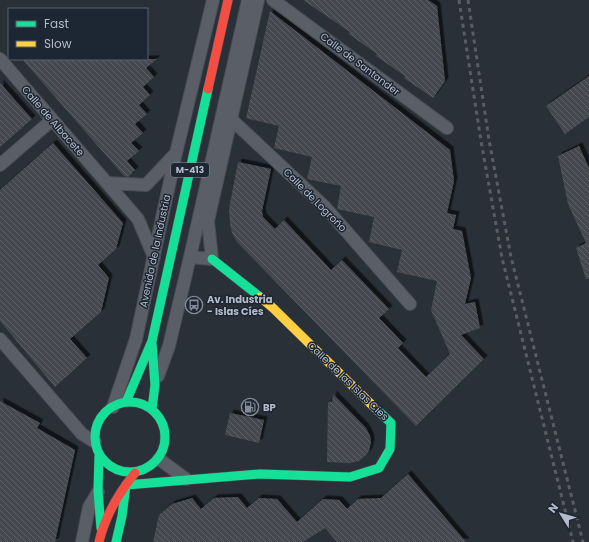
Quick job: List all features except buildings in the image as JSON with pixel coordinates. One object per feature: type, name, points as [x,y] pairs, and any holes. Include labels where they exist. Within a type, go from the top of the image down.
[{"type":"main road","name":"Avenida de la Industria","points":[[126,402],[152,341],[228,0]]},
{"type":"main road","name":"Calle de las Islas Cíes","points":[[151,484],[186,479],[260,474],[350,477],[379,468],[390,449],[391,423],[273,308],[212,259]]},
{"type":"main road","name":"Avenida de la Industria","points":[[152,341],[155,385],[152,409]]},
{"type":"main road","points":[[101,530],[118,494],[129,477],[148,468],[159,459],[165,446],[166,433],[161,419],[152,409],[140,403],[126,402],[112,407],[102,416],[96,428],[95,442],[100,456],[109,466],[129,477]]},
{"type":"main road","points":[[99,542],[101,530],[98,491],[100,456]]},
{"type":"main road","points":[[116,542],[129,477]]},
{"type":"street","name":"Avenida de la Industria","points":[[112,407],[136,339],[176,153],[213,0]]},
{"type":"street","name":"Avenida de la Industria","points":[[155,385],[168,346],[190,257],[248,0]]},
{"type":"street","points":[[190,257],[212,259],[208,221],[258,0]]},
{"type":"street","name":"Calle de Santander","points":[[273,0],[446,128]]},
{"type":"street","name":"Calle de Albacete","points":[[0,59],[138,219],[154,257]]},
{"type":"street","name":"Calle de Logroño","points":[[231,119],[324,207],[410,304]]},
{"type":"street","points":[[0,165],[52,120]]},
{"type":"street","points":[[107,183],[146,185],[176,153]]},
{"type":"street","points":[[0,339],[82,434],[95,442]]},
{"type":"street","points":[[159,459],[186,479]]},
{"type":"street","name":"Calle de las Islas Cíes","points":[[129,477],[151,484]]},
{"type":"street","points":[[82,542],[89,507],[98,491]]},
{"type":"railway","points":[[459,0],[481,141],[502,258],[573,542]]},
{"type":"railway","points":[[468,0],[489,140],[511,257],[583,542]]},
{"type":"traffic: fast","points":[[126,402],[152,341],[208,89]]},
{"type":"traffic: fast","points":[[212,259],[260,297]]},
{"type":"traffic: fast","points":[[152,343],[155,385],[152,409]]},
{"type":"traffic: fast","points":[[123,402],[137,402],[150,408],[159,417],[163,423],[165,437],[163,451],[155,462],[144,470],[137,472],[123,472],[116,470],[105,462],[97,451],[95,444],[95,430],[97,423],[105,412],[116,404],[123,402]]},
{"type":"traffic: fast","points":[[116,542],[122,516],[126,485],[260,474],[350,477],[379,468],[390,449],[391,423],[373,406]]},
{"type":"traffic: fast","points":[[99,456],[98,491],[101,528]]},
{"type":"traffic: slow","points":[[260,297],[373,406]]},
{"type":"traffic: jam","points":[[208,89],[228,0]]},
{"type":"traffic: jam","points":[[99,542],[105,523],[113,506],[135,473]]},
{"type":"place","name":"Av. Industria - Islas Cíes","points":[[194,305]]},
{"type":"place","name":"BP","points":[[250,407]]}]
